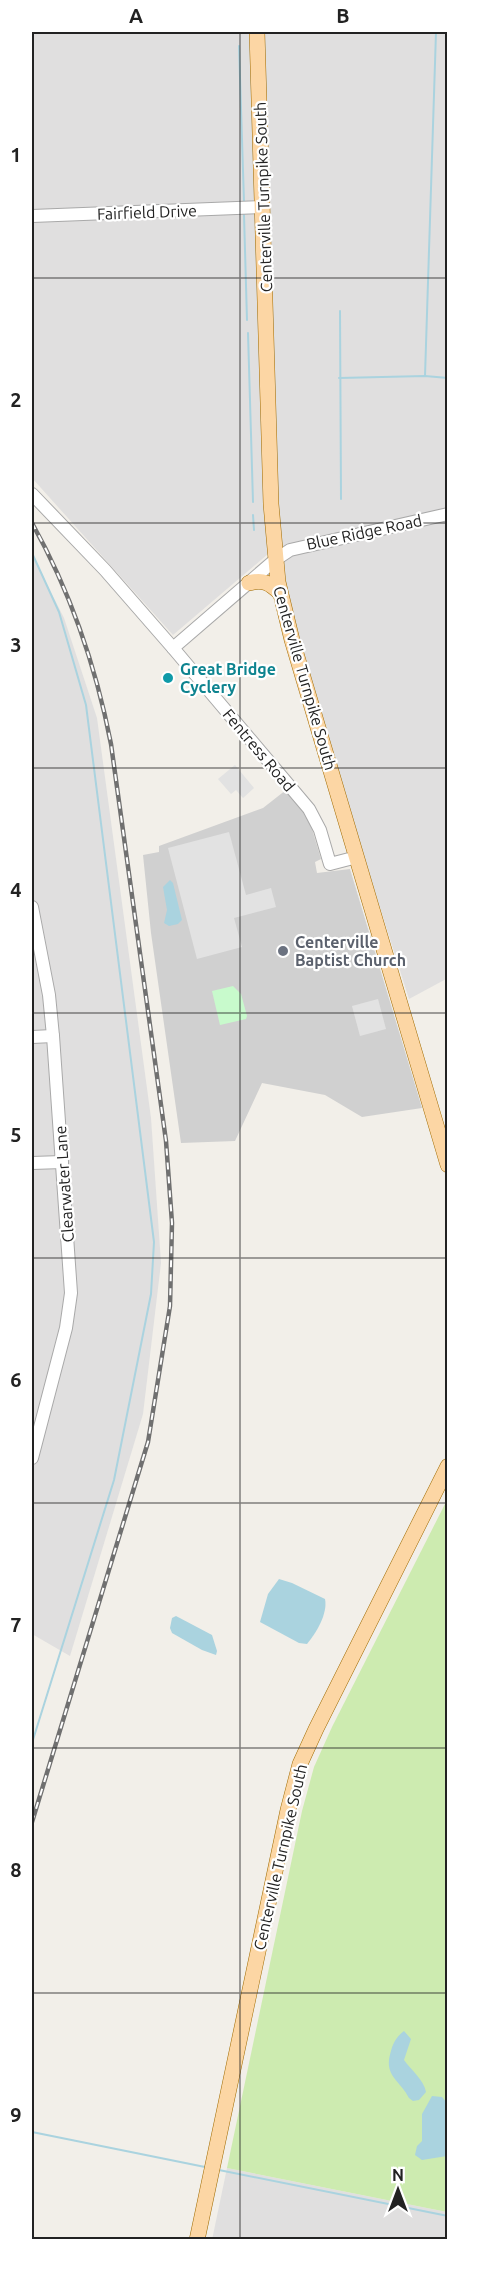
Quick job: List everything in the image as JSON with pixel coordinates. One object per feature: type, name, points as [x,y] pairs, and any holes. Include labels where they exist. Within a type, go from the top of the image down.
[{"type":"main road","name":"Centerville Turnpike South","points":[[258,32],[271,504],[280,593],[447,1165]]},
{"type":"main road","points":[[249,583],[267,582],[280,593]]},
{"type":"main road","name":"Centerville Turnpike South","points":[[197,2240],[288,1810],[300,1764],[333,1692],[447,1466]]},
{"type":"street","name":"Fairfield Drive","points":[[32,216],[263,207]]},
{"type":"street","name":"Fentress Road","points":[[32,494],[105,570],[314,816],[330,864],[357,857]]},
{"type":"street","name":"Blue Ridge Road","points":[[173,648],[275,560],[294,548],[447,514]]},
{"type":"street","name":"Clearwater Lane","points":[[32,907],[49,995],[70,1274],[70,1310],[32,1458]]},
{"type":"street","points":[[32,1037],[53,1036]]},
{"type":"street","points":[[32,1163],[62,1162]]},
{"type":"shaded area","points":[[32,32],[447,32],[448,978],[409,999],[268,554],[173,635],[32,478]]},
{"type":"shaded area","points":[[32,555],[64,618],[97,718],[151,1118],[161,1263],[143,1414],[70,1656],[32,1634]]},
{"type":"shaded area","points":[[235,765],[254,788],[243,798],[236,790],[231,794],[218,779]]},
{"type":"shaded area","points":[[286,790],[309,819],[321,859],[315,862],[317,873],[350,869],[422,1108],[362,1117],[325,1095],[262,1083],[235,1141],[181,1143],[151,933],[143,855],[159,852],[159,846],[263,808]]},
{"type":"shaded area","points":[[229,832],[246,895],[271,888],[276,907],[234,918],[242,947],[197,959],[168,848]]},
{"type":"shaded area","points":[[378,999],[386,1029],[360,1036],[352,1006]]},
{"type":"shaded area","points":[[227,2168],[447,2212],[447,2239],[212,2240]]},
{"type":"green space","points":[[233,986],[241,994],[246,1019],[220,1025],[212,991]]},
{"type":"green space","points":[[447,1500],[447,2212],[227,2168],[302,1811],[314,1767]]},
{"type":"water","points":[[170,880],[173,883],[182,920],[178,924],[169,926],[164,923],[167,910],[163,887]]},
{"type":"water","points":[[279,1579],[325,1599],[323,1617],[307,1644],[299,1643],[260,1622],[268,1594]]},
{"type":"water","points":[[176,1616],[212,1635],[216,1655],[172,1633],[170,1628],[172,1618]]},
{"type":"water","points":[[404,2031],[411,2039],[404,2060],[420,2079],[426,2092],[419,2100],[413,2101],[409,2098],[393,2077],[389,2066],[393,2045]]},
{"type":"water","points":[[432,2096],[442,2097],[447,2103],[447,2156],[422,2160],[415,2155],[417,2146],[422,2141],[422,2114]]},
{"type":"waterway","points":[[425,376],[436,32]]},
{"type":"waterway","points":[[239,46],[244,202]]},
{"type":"waterway","points":[[244,215],[247,320]]},
{"type":"waterway","points":[[340,311],[341,499]]},
{"type":"waterway","points":[[248,333],[253,502]]},
{"type":"waterway","points":[[339,378],[425,376],[448,378]]},
{"type":"waterway","points":[[253,515],[254,530]]},
{"type":"waterway","points":[[32,553],[59,612],[86,705],[154,1242],[151,1294],[114,1480],[32,1743]]},
{"type":"waterway","points":[[32,2132],[205,2167]]},
{"type":"waterway","points":[[219,2170],[448,2216]]},
{"type":"railway","points":[[32,523],[58,575],[80,630],[98,687],[111,744],[166,1141],[172,1223],[170,1306],[148,1442],[32,1822]]},
{"type":"place","name":"Great Bridge Cyclery","points":[[168,678]]},
{"type":"place","name":"Centerville Baptist Church","points":[[283,951]]}]
